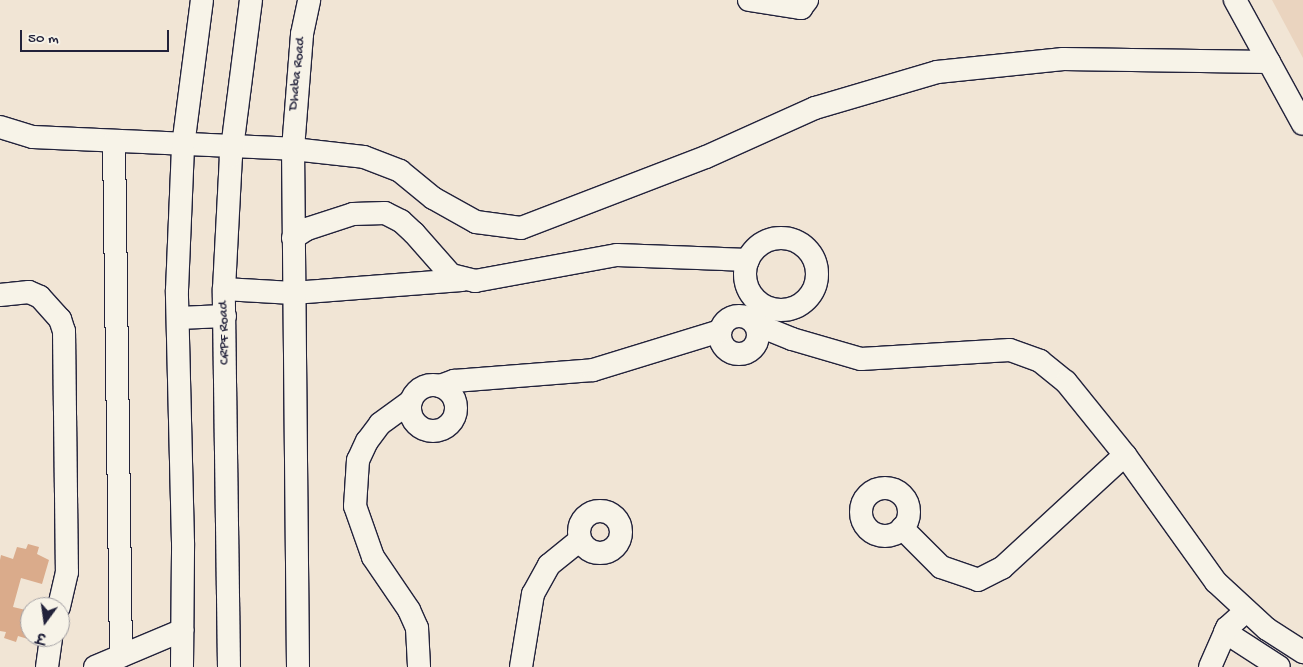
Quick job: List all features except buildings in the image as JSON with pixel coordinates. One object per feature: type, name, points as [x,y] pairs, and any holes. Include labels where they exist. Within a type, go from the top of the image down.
[{"type":"street","points":[[182,667],[178,318],[183,146],[202,0]]},
{"type":"street","name":"CRPF Road","points":[[229,667],[224,288],[232,146],[250,0]]},
{"type":"street","name":"Dhaba Road","points":[[298,667],[293,149],[301,43],[309,0]]},
{"type":"street","points":[[749,0],[801,8],[808,0]]},
{"type":"street","points":[[1235,0],[1303,124]]},
{"type":"street","points":[[0,127],[33,137],[183,146],[293,149],[371,160],[400,171],[432,198],[466,217],[490,226],[521,228],[706,157],[815,108],[937,72],[1063,59],[1269,62]]},
{"type":"street","points":[[114,142],[108,663],[183,630]]},
{"type":"street","points":[[293,238],[308,229],[352,214],[385,213],[401,220],[440,266],[462,280]]},
{"type":"street","points":[[224,288],[293,293],[462,280],[475,282],[617,255],[748,260]]},
{"type":"street","points":[[0,295],[29,292],[40,296],[60,318],[64,331],[68,572],[62,597]]},
{"type":"street","points":[[178,318],[225,316]]},
{"type":"street","points":[[419,667],[417,628],[409,610],[373,556],[355,506],[358,460],[367,442],[380,424],[410,402],[425,386],[440,386],[454,381],[594,370],[720,331],[727,320],[738,316],[792,339],[862,359],[1010,350],[1025,353],[1066,382],[1125,455],[1216,582],[1246,611],[1303,652]]},
{"type":"street","points":[[720,331],[726,349],[744,354],[758,342],[755,324]]},
{"type":"street","points":[[410,402],[411,416],[420,428],[436,432],[444,430],[450,425],[456,410],[452,395],[440,386]]},
{"type":"street","points":[[902,528],[940,567],[978,580],[1002,568],[1125,455]]},
{"type":"street","points":[[521,667],[533,594],[549,565],[580,540]]},
{"type":"street","points":[[1210,667],[1225,632],[1246,611]]},
{"type":"street","points":[[1225,632],[1278,667]]},
{"type":"street","points":[[47,667],[50,647]]},
{"type":"shaded area","points":[[1272,0],[1303,0],[1303,58]]}]
